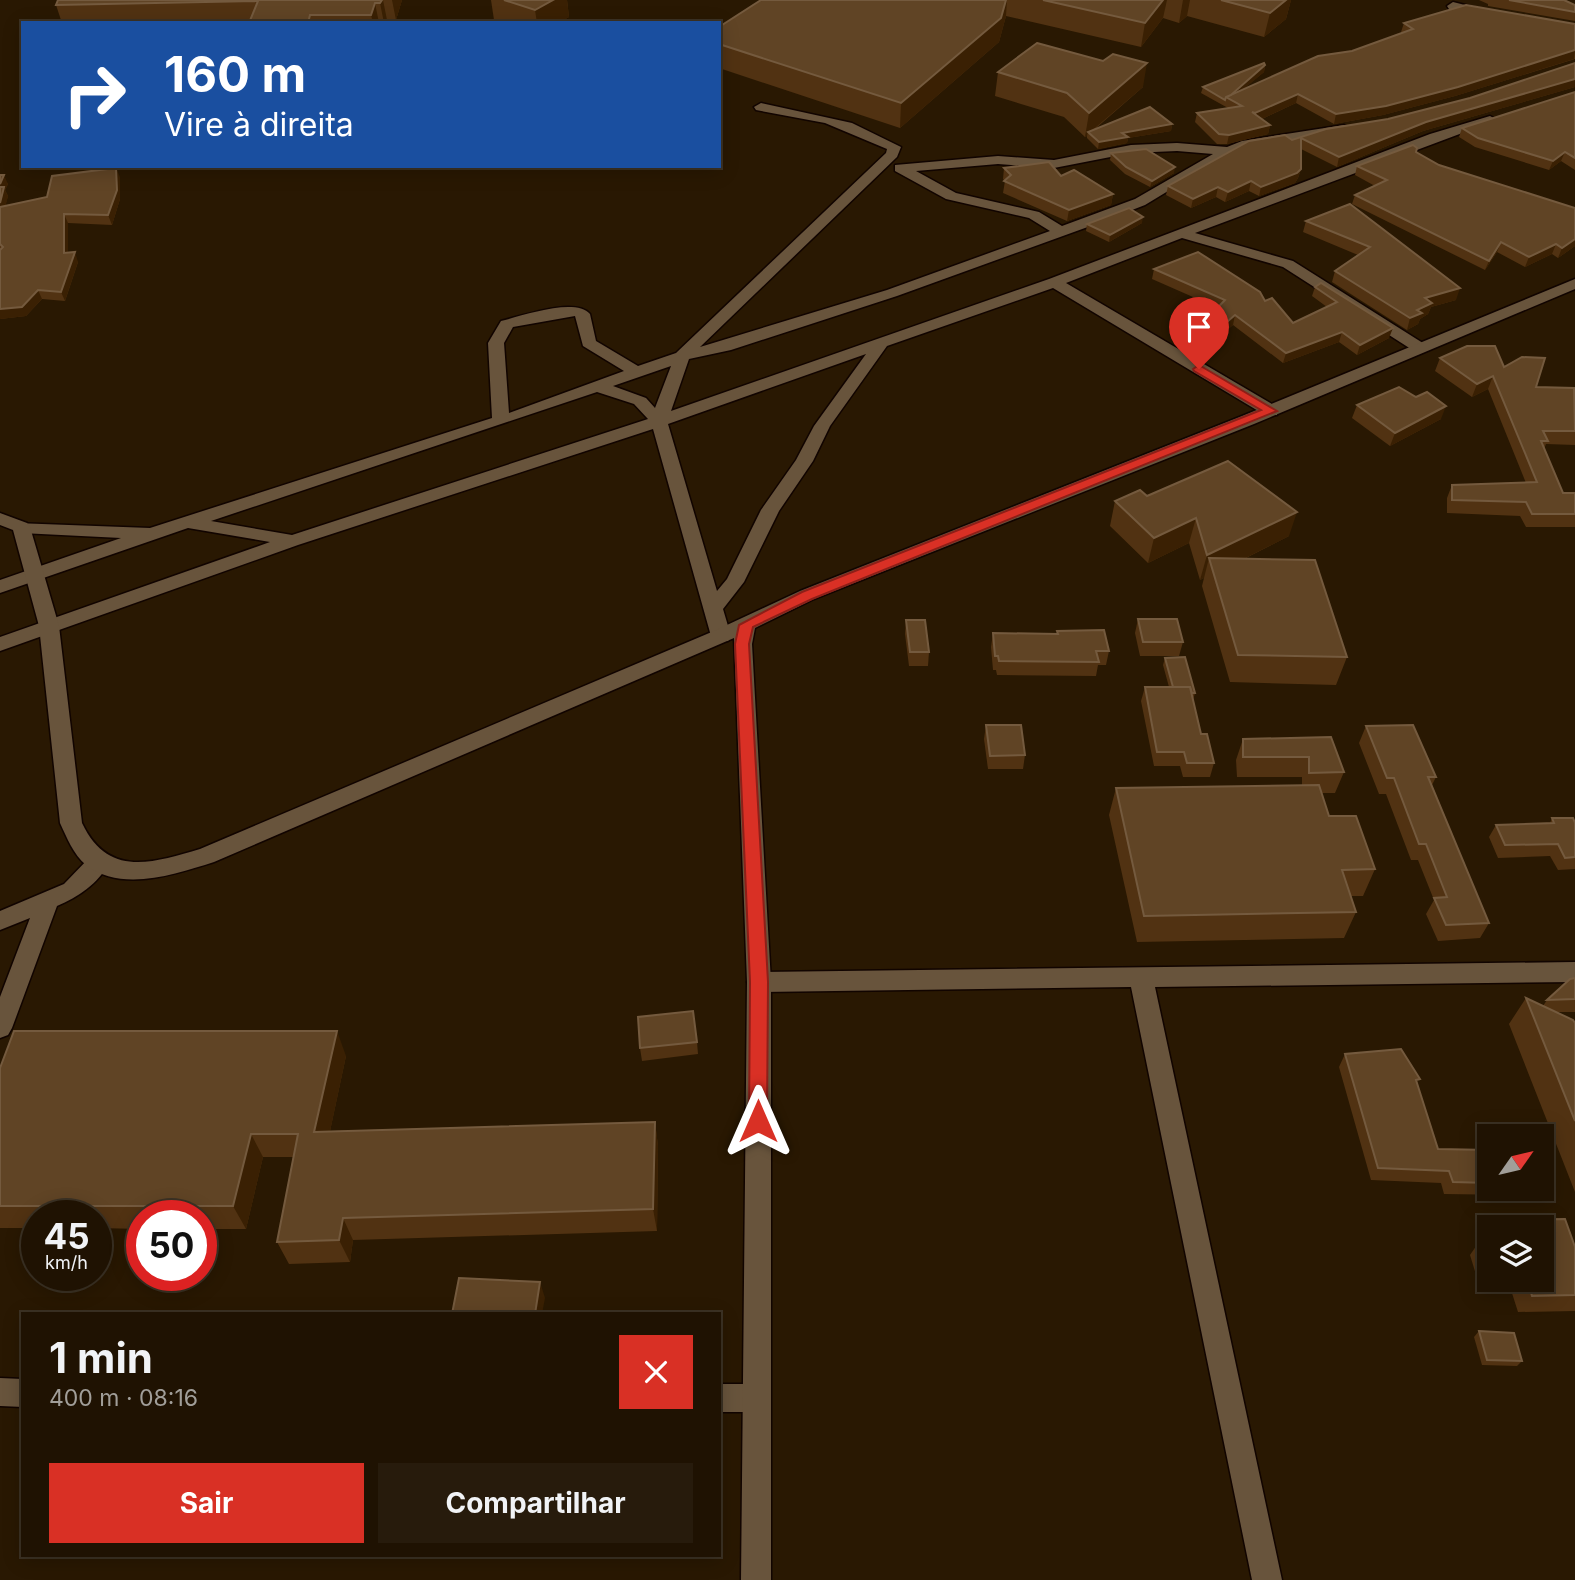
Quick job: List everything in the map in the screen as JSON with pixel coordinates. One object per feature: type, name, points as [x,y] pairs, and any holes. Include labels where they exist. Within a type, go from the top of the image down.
[{"type":"street","points":[[1452,6],[1501,15]]},
{"type":"street","points":[[659,421],[682,356],[887,159],[894,148],[862,132],[796,113],[761,107]]},
{"type":"street","points":[[0,644],[292,541],[659,421],[1055,282],[1511,113]]},
{"type":"street","points":[[0,587],[187,522],[601,388],[682,356],[725,347],[892,293],[1140,202],[1227,151],[1299,134],[1363,126]]},
{"type":"street","points":[[903,169],[965,162],[1054,164],[1143,148],[1177,146],[1227,151]]},
{"type":"street","points":[[887,159],[951,196],[1034,215],[1061,232]]},
{"type":"street","points":[[1182,234],[1288,264],[1420,348]]},
{"type":"street","points":[[1055,282],[1271,411]]},
{"type":"street","points":[[21,527],[37,575],[49,626],[71,822],[87,856],[98,863],[113,869],[152,871],[206,856],[721,636],[807,595],[1271,411],[1575,284]]},
{"type":"street","points":[[501,421],[496,343],[507,324],[552,313],[578,311],[582,314],[589,343],[639,373]]},
{"type":"street","points":[[713,608],[736,582],[769,510],[804,461],[822,426],[882,342]]},
{"type":"street","points":[[601,388],[640,401],[659,421],[721,636]]},
{"type":"street","points":[[0,519],[21,527],[151,534]]},
{"type":"street","points":[[187,522],[292,541]]},
{"type":"street","points":[[746,625],[742,644],[759,982],[756,1580]]},
{"type":"street","points":[[0,659],[28,634]]},
{"type":"street","points":[[0,921],[72,890],[98,863]]},
{"type":"street","points":[[0,1028],[47,903]]},
{"type":"street","points":[[759,982],[1575,972]]},
{"type":"street","points":[[1141,977],[1267,1580]]},
{"type":"street","points":[[0,1392],[21,1393]]},
{"type":"street","points":[[721,1398],[756,1398]]},
{"type":"building","points":[[58,0],[382,0],[375,3],[371,15],[310,15],[308,21],[250,21],[258,1],[56,5]]},
{"type":"building","points":[[504,0],[553,0],[535,10]]},
{"type":"building","points":[[761,0],[1006,0],[1001,18],[901,103],[721,45],[721,26]]},
{"type":"building","points":[[1043,0],[1163,0],[1145,23]]},
{"type":"building","points":[[1221,0],[1286,0],[1270,13]]},
{"type":"building","points":[[1509,0],[1564,0],[1575,5],[1575,12]]},
{"type":"building","points":[[1466,5],[1575,24],[1575,50],[1458,87],[1386,106],[1336,114],[1298,94],[1252,112],[1270,125],[1229,135],[1219,134],[1197,113],[1242,106],[1226,97],[1318,56],[1352,51],[1413,29],[1404,23]]},
{"type":"building","points":[[1037,43],[1103,61],[1113,54],[1147,63],[1089,113],[1067,93],[998,72]]},
{"type":"building","points":[[1264,63],[1265,65],[1225,100],[1203,87]]},
{"type":"building","points":[[1575,63],[1575,79],[1426,122],[1339,157],[1301,138],[1301,169],[1261,187],[1251,181],[1228,192],[1218,187],[1193,199],[1168,186],[1249,141],[1285,135],[1292,140],[1326,129],[1388,119],[1470,98]]},
{"type":"building","points":[[1575,92],[1575,158],[1565,152],[1553,161],[1478,138],[1462,128]]},
{"type":"building","points":[[1150,107],[1172,124],[1122,133],[1128,137],[1099,142],[1088,132]]},
{"type":"building","points":[[1413,145],[1417,148],[1416,152],[1439,165],[1575,208],[1575,239],[1562,248],[1556,244],[1529,257],[1501,242],[1489,261],[1355,195],[1387,180],[1357,166]]},
{"type":"building","points":[[1146,149],[1175,167],[1152,181],[1126,167],[1111,153]]},
{"type":"building","points":[[1049,162],[1061,176],[1074,170],[1113,194],[1069,210],[1004,181],[1011,175],[1004,168]]},
{"type":"building","points":[[116,168],[117,190],[108,215],[64,214],[64,253],[75,252],[61,292],[38,290],[22,307],[0,309],[0,250],[3,247],[0,244],[0,207],[47,197],[52,176]]},
{"type":"building","points":[[0,187],[4,187],[0,203]]},
{"type":"building","points":[[1350,204],[1460,288],[1425,298],[1432,303],[1417,310],[1422,313],[1410,318],[1335,271],[1370,247],[1306,221]]},
{"type":"building","points":[[1129,208],[1143,217],[1110,235],[1087,224]]},
{"type":"building","points":[[1198,252],[1260,292],[1265,301],[1272,298],[1293,323],[1337,302],[1315,287],[1321,283],[1393,328],[1360,345],[1342,332],[1286,353],[1235,315],[1205,341],[1195,331],[1225,300],[1154,269]]},
{"type":"building","points":[[1467,346],[1495,346],[1504,367],[1522,357],[1545,358],[1536,387],[1574,388],[1575,431],[1543,431],[1548,441],[1541,441],[1563,493],[1575,493],[1575,514],[1532,514],[1526,502],[1452,500],[1452,485],[1537,482],[1493,376],[1477,384],[1440,358]]},
{"type":"building","points":[[1399,387],[1416,397],[1427,392],[1446,406],[1395,433],[1357,405]]},
{"type":"building","points":[[1228,461],[1297,512],[1207,555],[1196,518],[1154,538],[1115,501],[1140,490],[1147,496]]},
{"type":"building","points":[[1209,558],[1315,560],[1347,657],[1238,655]]},
{"type":"building","points":[[1138,619],[1177,619],[1183,642],[1143,642]]},
{"type":"building","points":[[906,620],[925,620],[929,652],[910,652]]},
{"type":"building","points":[[1104,630],[1109,651],[1096,651],[1099,662],[999,661],[998,656],[995,656],[993,633],[1058,634],[1057,631]]},
{"type":"building","points":[[1185,657],[1195,693],[1192,693],[1190,687],[1173,687],[1165,658]]},
{"type":"building","points":[[1145,687],[1190,687],[1201,734],[1207,734],[1214,763],[1187,763],[1184,752],[1157,752]]},
{"type":"building","points":[[986,725],[1021,725],[1025,755],[990,756]]},
{"type":"building","points":[[1413,725],[1436,777],[1428,777],[1489,923],[1446,925],[1434,898],[1447,897],[1426,844],[1419,844],[1394,778],[1387,778],[1366,726]]},
{"type":"building","points":[[1331,737],[1344,772],[1309,773],[1309,757],[1243,757],[1243,739]]},
{"type":"building","points":[[1319,785],[1329,816],[1356,816],[1375,869],[1342,870],[1356,912],[1144,916],[1116,788]]},
{"type":"building","points":[[1552,818],[1573,818],[1575,857],[1565,858],[1558,844],[1505,845],[1496,825],[1554,823]]},
{"type":"building","points":[[1575,978],[1575,999],[1547,1000],[1570,979]]},
{"type":"building","points":[[1526,998],[1575,1023],[1575,1121]]},
{"type":"building","points":[[693,1011],[697,1042],[640,1048],[638,1017]]},
{"type":"building","points":[[14,1031],[337,1031],[314,1132],[655,1122],[653,1209],[343,1218],[339,1240],[277,1242],[298,1134],[251,1134],[233,1206],[217,1206],[217,1200],[126,1200],[126,1206],[112,1206],[112,1200],[21,1200],[21,1206],[0,1206],[0,1068]]},
{"type":"building","points":[[1401,1049],[1420,1079],[1416,1080],[1438,1149],[1477,1150],[1477,1183],[1453,1182],[1449,1171],[1378,1168],[1345,1054]]},
{"type":"building","points":[[1554,1219],[1565,1219],[1575,1247],[1575,1295],[1532,1296],[1531,1292],[1554,1292]]},
{"type":"building","points":[[459,1278],[540,1282],[535,1312],[452,1312]]},
{"type":"building","points":[[1479,1331],[1514,1333],[1522,1361],[1487,1360]]},
{"type":"route","points":[[758,1121],[759,982],[742,644],[746,625],[807,595],[1271,411],[1199,369]]}]
